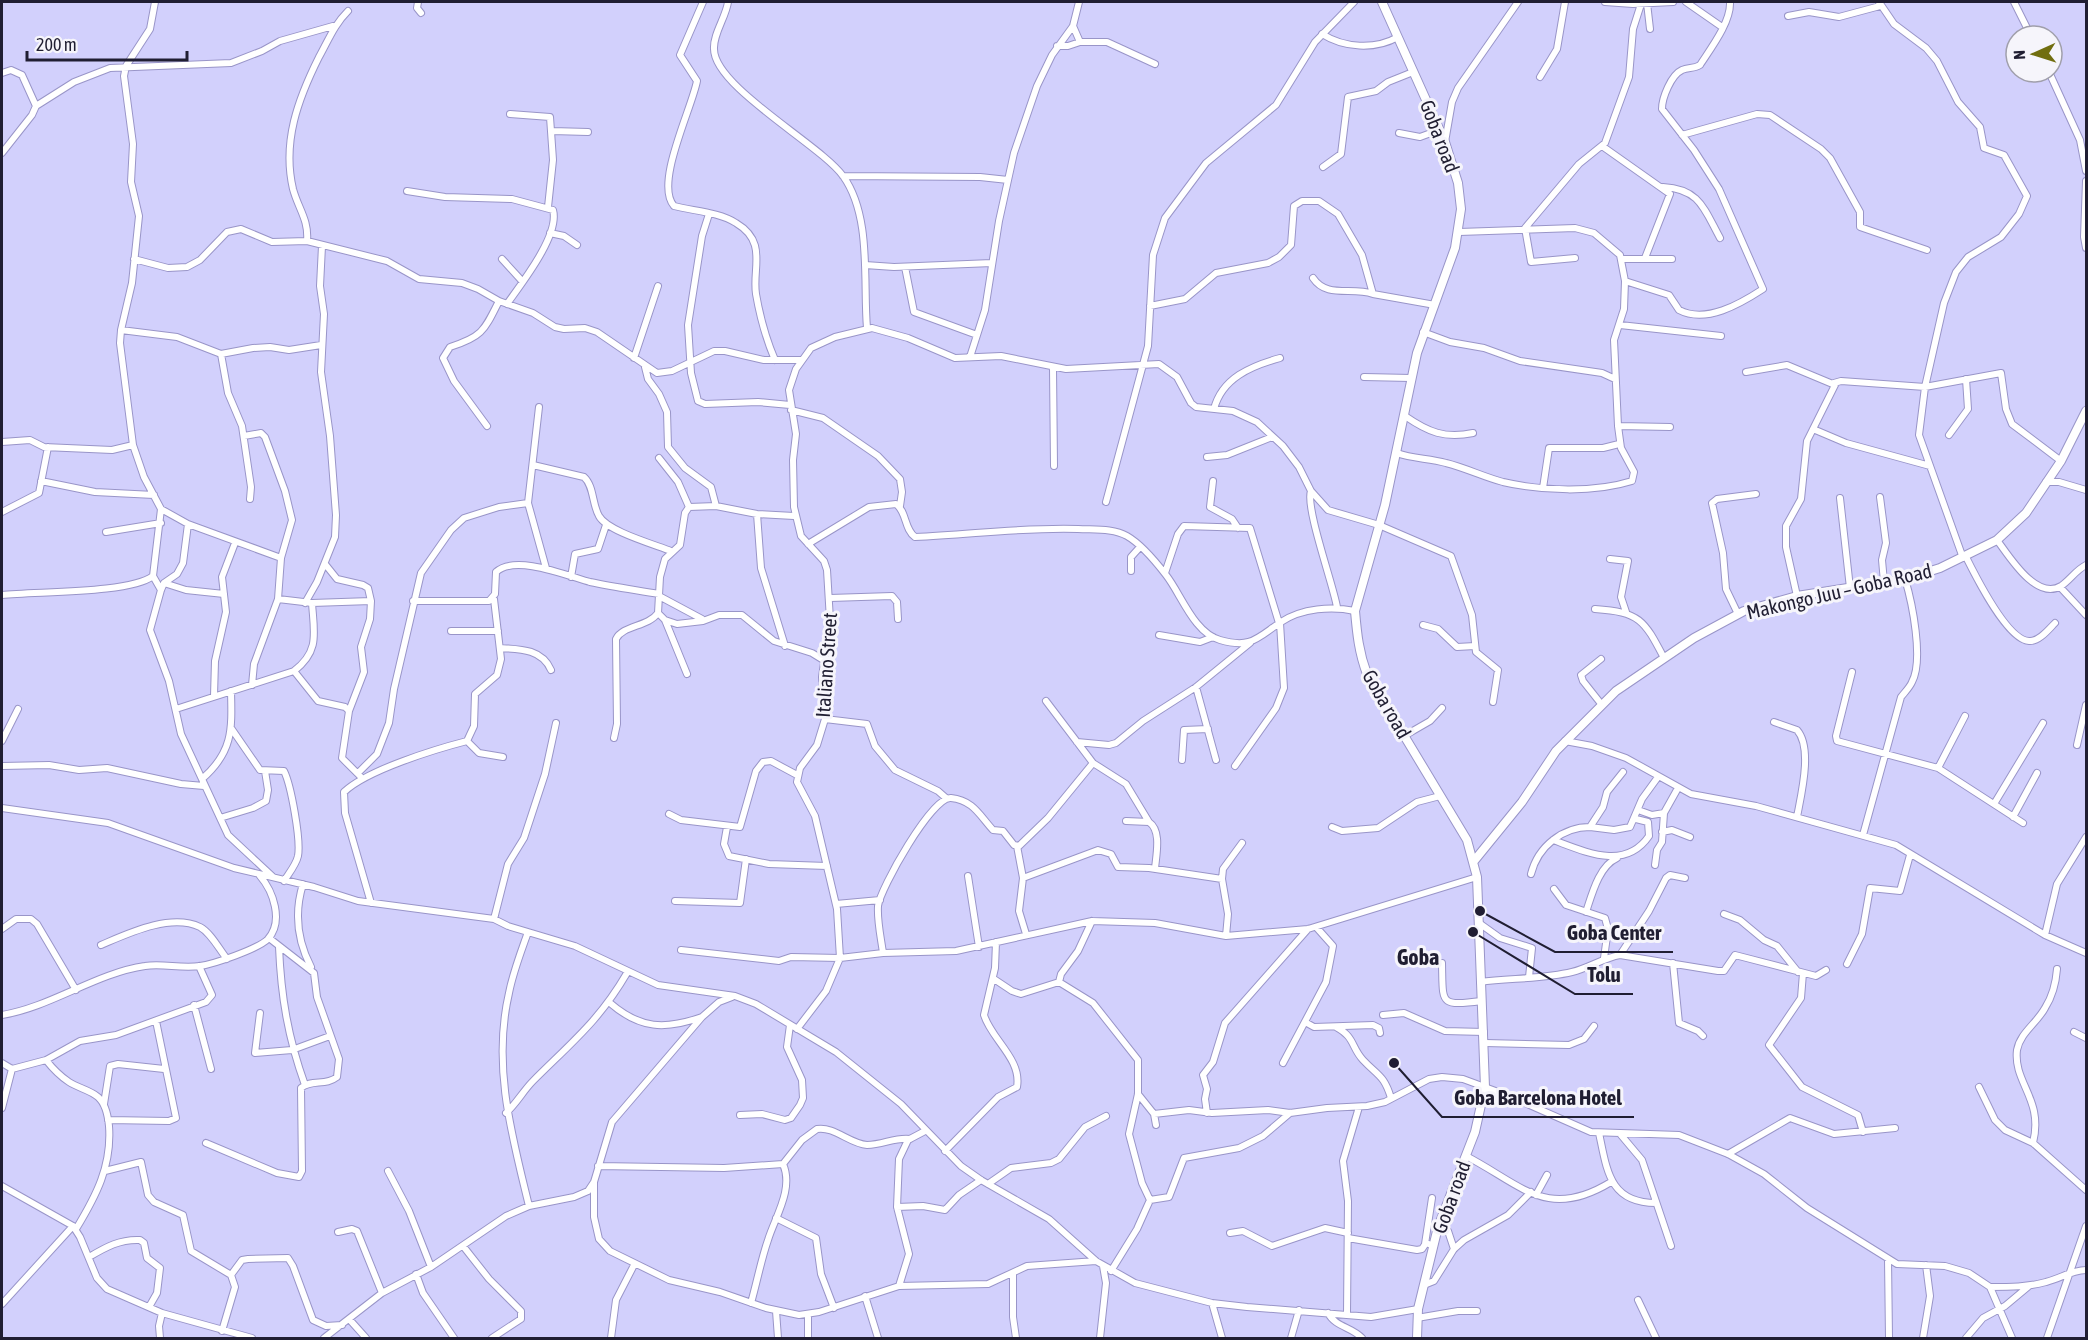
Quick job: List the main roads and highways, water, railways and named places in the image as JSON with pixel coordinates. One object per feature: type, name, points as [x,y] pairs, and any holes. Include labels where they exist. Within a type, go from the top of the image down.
[{"type":"place","name":"Goba Center","points":[[1480,911]]},
{"type":"place","name":"Tolu","points":[[1473,932]]},
{"type":"place","name":"Goba Barcelona Hotel","points":[[1394,1063]]},
{"type":"district","name":"Goba","points":[[1418,957]]}]
